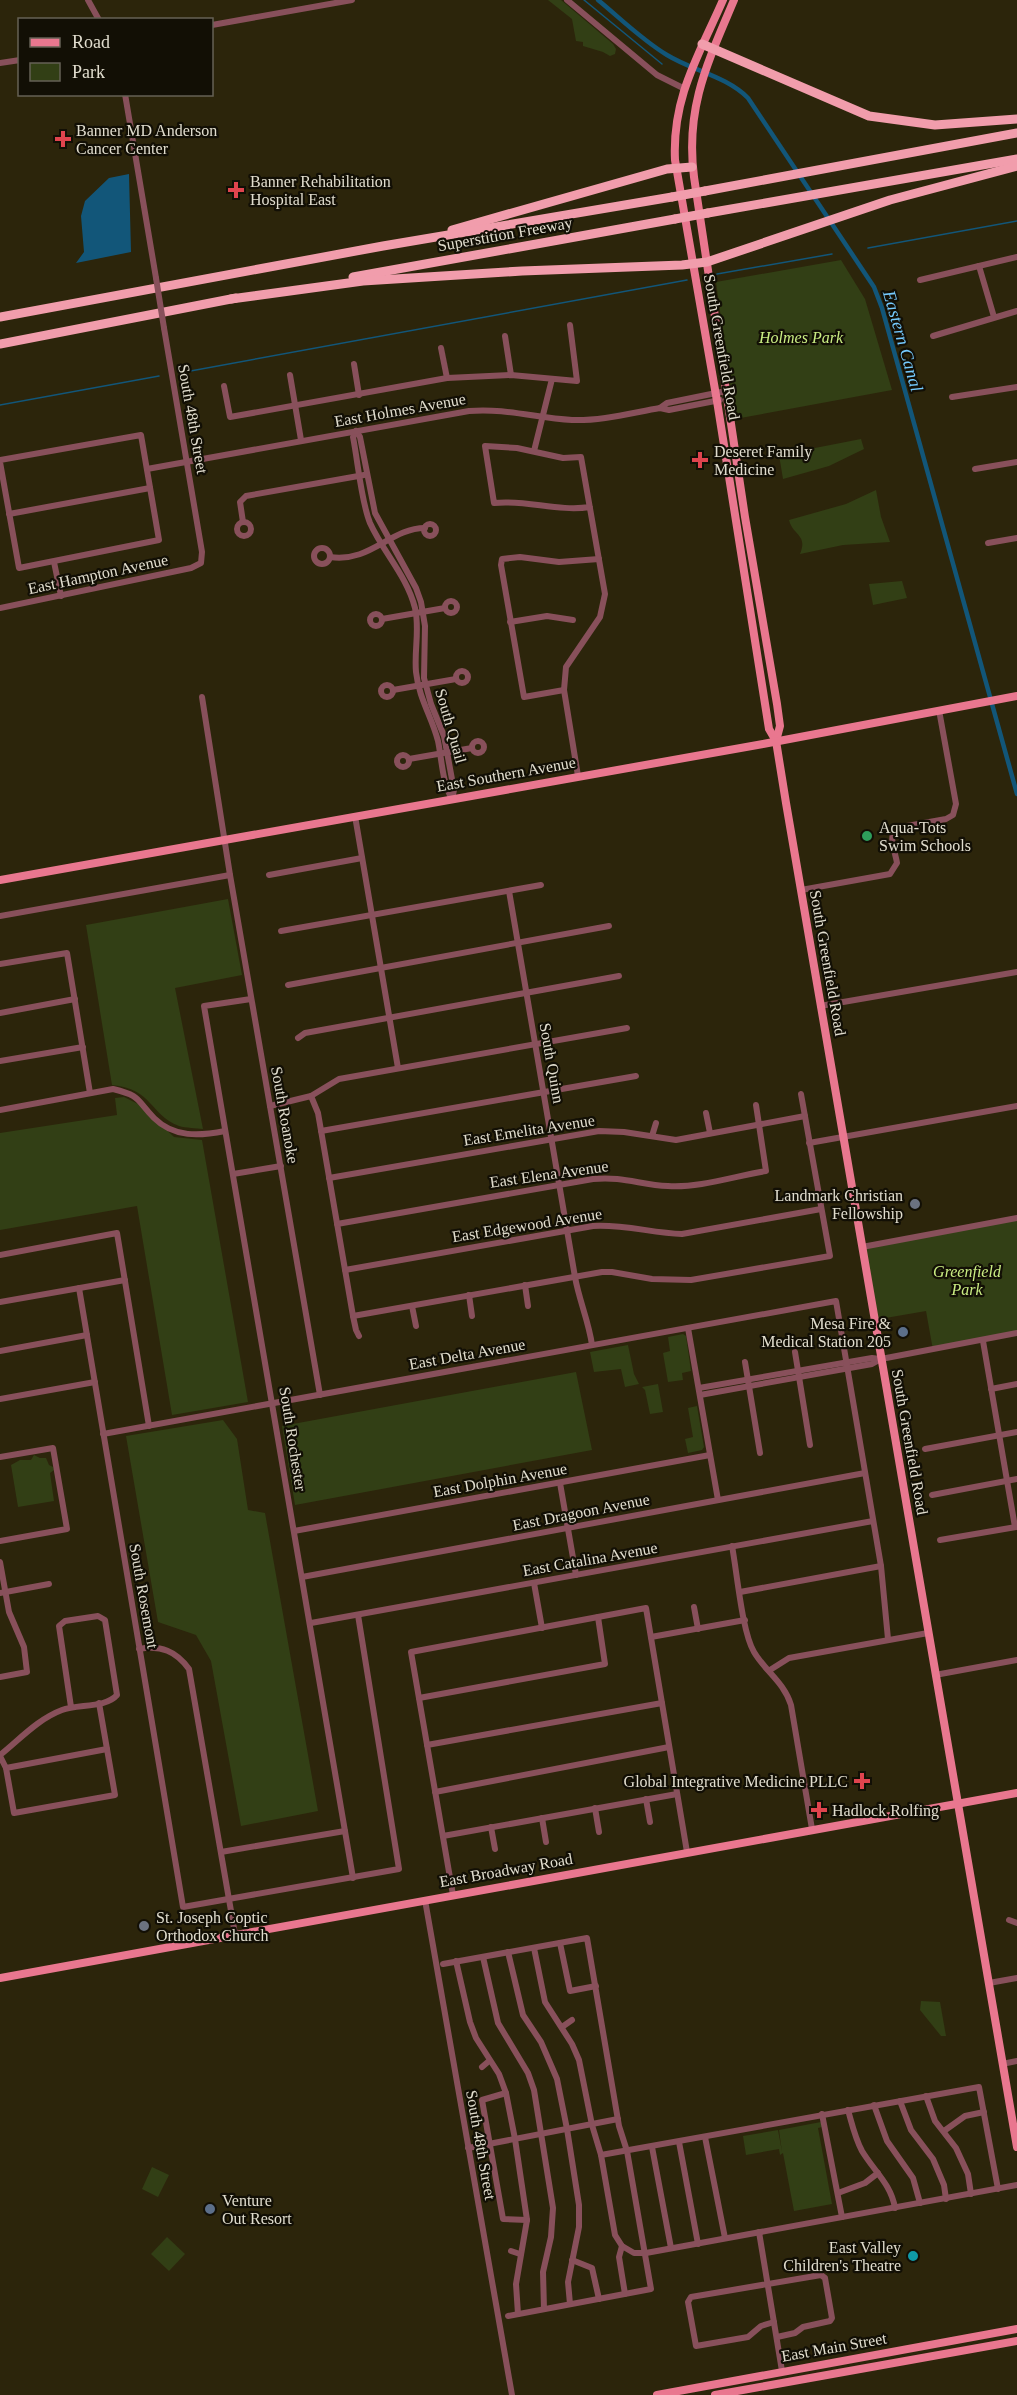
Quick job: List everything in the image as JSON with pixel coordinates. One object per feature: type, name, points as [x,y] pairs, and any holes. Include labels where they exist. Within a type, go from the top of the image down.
[{"type":"highway","points":[[702,44],[869,116],[935,125],[1017,119]]},
{"type":"highway","name":"Superstition Freeway","points":[[0,315],[672,197],[1017,133]]},
{"type":"highway","name":"Superstition Freeway","points":[[0,344],[231,299],[1017,159]]},
{"type":"highway","points":[[231,299],[363,281],[707,262],[852,212],[1017,166]]},
{"type":"highway","points":[[383,246],[676,168],[692,167]]},
{"type":"main road","name":"South Greenfield Road","points":[[723,0],[683,88],[676,121],[676,168],[716,397],[769,729],[776,741],[1017,2147]]},
{"type":"main road","name":"South Greenfield Road","points":[[734,0],[701,82],[692,126],[692,167],[726,395],[780,726],[776,741]]},
{"type":"main road","points":[[743,568],[749,580],[755,611],[758,616],[762,617]]},
{"type":"main road","points":[[752,624],[757,628],[764,658],[770,664]]},
{"type":"main road","name":"East Southern Avenue","points":[[0,880],[1017,696]]},
{"type":"main road","name":"East Broadway Road","points":[[0,1978],[1017,1793]]},
{"type":"main road","name":"East Main Street","points":[[657,2395],[1017,2329]]},
{"type":"main road","points":[[917,2358],[923,2352],[957,2345],[973,2337]]},
{"type":"main road","name":"East Main Street","points":[[715,2395],[1017,2341]]},
{"type":"main road","points":[[865,2368],[876,2361],[909,2355],[916,2348]]},
{"type":"main road","points":[[789,2382],[793,2376],[815,2371],[830,2363]]},
{"type":"main road","points":[[742,2390],[751,2384],[774,2380],[782,2371]]},
{"type":"street","points":[[88,0],[98,18]]},
{"type":"street","points":[[213,25],[352,0]]},
{"type":"street","points":[[567,0],[657,75],[683,88]]},
{"type":"street","points":[[0,63],[18,60]]},
{"type":"street","name":"South 48th Street","points":[[125,96],[202,552],[201,564]]},
{"type":"street","points":[[920,280],[1017,257]]},
{"type":"street","points":[[979,266],[994,317]]},
{"type":"street","points":[[933,336],[1017,311]]},
{"type":"street","points":[[224,386],[230,417],[296,407],[447,378],[511,375],[577,381],[570,325]]},
{"type":"street","points":[[505,336],[511,375]]},
{"type":"street","points":[[441,348],[447,378]]},
{"type":"street","points":[[354,364],[359,395]]},
{"type":"street","points":[[290,375],[301,441]]},
{"type":"street","points":[[534,452],[552,379]]},
{"type":"street","points":[[952,397],[1017,387]]},
{"type":"street","name":"East Holmes Avenue","points":[[147,469],[477,410],[511,411],[587,420],[660,408],[667,403],[726,395]]},
{"type":"street","name":"South Quail","points":[[356,430],[353,438],[360,451],[368,515],[420,613]]},
{"type":"street","points":[[141,435],[159,540],[19,568],[1,477],[0,461],[141,435]]},
{"type":"street","points":[[579,776],[564,690],[566,667],[600,617],[605,594],[590,507],[581,457],[563,458],[506,446],[485,446],[494,503],[512,501],[555,508],[590,507]]},
{"type":"street","points":[[975,469],[1017,462]]},
{"type":"street","points":[[243,522],[240,502],[246,496],[364,475]]},
{"type":"street","name":"South Quail","points":[[364,475],[375,513],[416,588],[420,613],[422,685],[442,731],[447,772],[454,790],[452,799]]},
{"type":"street","points":[[9,514],[150,488]]},
{"type":"street","points":[[330,557],[350,558],[408,531],[425,528]]},
{"type":"street","points":[[988,543],[1017,538]]},
{"type":"street","points":[[564,690],[524,697],[510,622],[502,559],[520,557],[559,562],[599,559]]},
{"type":"street","points":[[54,562],[61,596]]},
{"type":"street","name":"East Hampton Avenue","points":[[0,608],[201,564]]},
{"type":"street","points":[[382,619],[445,608]]},
{"type":"street","points":[[510,622],[547,616],[559,616],[573,620]]},
{"type":"street","points":[[393,690],[456,679]]},
{"type":"street","points":[[202,697],[224,840]]},
{"type":"street","points":[[801,890],[890,874],[897,863],[893,830],[946,819],[953,815],[955,803],[939,710]]},
{"type":"street","points":[[409,759],[472,748]]},
{"type":"street","points":[[355,816],[398,1068]]},
{"type":"street","name":"South Roanoke","points":[[224,840],[320,1395]]},
{"type":"street","points":[[269,874],[362,858]]},
{"type":"street","points":[[0,916],[230,875]]},
{"type":"street","points":[[280,932],[541,885]]},
{"type":"street","name":"South Quinn","points":[[510,891],[574,1277],[586,1315],[592,1345]]},
{"type":"street","points":[[288,985],[609,926]]},
{"type":"street","points":[[0,964],[67,952],[90,1093]]},
{"type":"street","points":[[820,1006],[1017,972]]},
{"type":"street","points":[[298,1038],[305,1033],[619,976]]},
{"type":"street","points":[[0,1012],[75,999]]},
{"type":"street","name":"South Rochester","points":[[251,999],[204,1006],[353,1878]]},
{"type":"street","points":[[270,1106],[311,1096],[339,1079],[627,1028]]},
{"type":"street","points":[[0,1061],[82,1047]]},
{"type":"street","points":[[321,1131],[636,1076]]},
{"type":"street","points":[[0,1110],[113,1089],[130,1093],[142,1102],[154,1118],[171,1131],[192,1135],[225,1131]]},
{"type":"street","points":[[353,1316],[612,1272],[652,1280],[691,1280],[830,1256],[801,1094]]},
{"type":"street","points":[[311,1096],[321,1131],[353,1316],[359,1336]]},
{"type":"street","points":[[756,1105],[759,1125]]},
{"type":"street","points":[[809,1143],[1017,1106]]},
{"type":"street","points":[[706,1113],[710,1133]]},
{"type":"street","name":"East Emelita Avenue","points":[[329,1178],[551,1138],[605,1131],[676,1140],[804,1116]]},
{"type":"street","points":[[652,1136],[656,1122]]},
{"type":"street","name":"East Elena Avenue","points":[[337,1224],[608,1177],[667,1186],[682,1186],[766,1171],[759,1125]]},
{"type":"street","points":[[233,1174],[281,1166]]},
{"type":"street","name":"East Edgewood Avenue","points":[[345,1270],[567,1230],[610,1225],[682,1234],[821,1209]]},
{"type":"street","points":[[862,1247],[1017,1218]]},
{"type":"street","points":[[0,1254],[117,1233],[149,1426]]},
{"type":"street","points":[[0,1302],[125,1280]]},
{"type":"street","points":[[525,1285],[528,1306]]},
{"type":"street","name":"South Rosemont","points":[[79,1288],[183,1907],[229,1899]]},
{"type":"street","points":[[469,1295],[472,1316]]},
{"type":"street","name":"East Delta Avenue","points":[[103,1434],[836,1302],[847,1365]]},
{"type":"street","points":[[412,1305],[416,1326]]},
{"type":"street","points":[[688,1328],[718,1500]]},
{"type":"street","points":[[699,1391],[847,1365],[872,1358],[881,1359],[1017,1334]]},
{"type":"street","points":[[0,1351],[87,1335]]},
{"type":"street","points":[[940,1540],[1016,1527],[983,1341]]},
{"type":"street","points":[[795,1352],[810,1444]]},
{"type":"street","points":[[745,1362],[760,1453]]},
{"type":"street","points":[[847,1365],[881,1566],[888,1639]]},
{"type":"street","points":[[0,1400],[95,1382]]},
{"type":"street","points":[[991,1389],[1017,1384]]},
{"type":"street","points":[[925,1449],[1017,1432]]},
{"type":"street","points":[[0,1457],[53,1448],[67,1529],[0,1541]]},
{"type":"street","name":"East Dolphin Avenue","points":[[294,1532],[710,1455]]},
{"type":"street","name":"East Dragoon Avenue","points":[[303,1577],[865,1473]]},
{"type":"street","points":[[932,1495],[1017,1479]]},
{"type":"street","points":[[560,1483],[576,1575]]},
{"type":"street","name":"East Catalina Avenue","points":[[311,1623],[873,1521]]},
{"type":"street","points":[[732,1546],[745,1620],[754,1652],[770,1670],[788,1696],[791,1705],[812,1829]]},
{"type":"street","points":[[0,1562],[3,1592],[24,1647],[27,1672],[0,1677]]},
{"type":"street","points":[[740,1592],[881,1566]]},
{"type":"street","points":[[534,1583],[542,1628]]},
{"type":"street","points":[[3,1592],[49,1584]]},
{"type":"street","points":[[694,1607],[698,1629]]},
{"type":"street","points":[[453,1895],[411,1652],[646,1608],[687,1852]]},
{"type":"street","points":[[229,1899],[399,1869],[357,1615]]},
{"type":"street","points":[[71,1707],[58,1629],[65,1621],[98,1616],[105,1620],[117,1695],[111,1701],[71,1707],[48,1717],[0,1756],[6,1768],[14,1813],[115,1795],[99,1703]]},
{"type":"street","points":[[419,1698],[605,1664],[598,1617]]},
{"type":"street","points":[[651,1637],[745,1620]]},
{"type":"street","points":[[770,1670],[789,1658],[928,1633]]},
{"type":"street","points":[[139,1649],[165,1648],[175,1653],[189,1669],[235,1935]]},
{"type":"street","points":[[935,1675],[1017,1660]]},
{"type":"street","points":[[427,1745],[662,1703]]},
{"type":"street","points":[[435,1792],[669,1747]]},
{"type":"street","points":[[6,1768],[107,1749]]},
{"type":"street","points":[[443,1836],[677,1794]]},
{"type":"street","points":[[646,1799],[650,1822]]},
{"type":"street","points":[[595,1809],[599,1832]]},
{"type":"street","points":[[542,1818],[546,1842]]},
{"type":"street","points":[[492,1827],[495,1849]]},
{"type":"street","points":[[221,1852],[345,1831]]},
{"type":"street","name":"South 48th Street","points":[[425,1900],[512,2395]]},
{"type":"street","points":[[1009,1920],[1017,1923]]},
{"type":"street","points":[[443,1964],[587,1938],[618,2119],[627,2151],[646,2253],[651,2289],[508,2316]]},
{"type":"street","points":[[560,1943],[570,1991],[596,1986]]},
{"type":"street","points":[[534,1948],[544,2002],[562,2027],[579,2060],[592,2125],[601,2156],[615,2235],[622,2246],[634,2253],[698,2244],[1017,2185]]},
{"type":"street","points":[[508,1952],[523,2015],[545,2050],[557,2079],[567,2129],[579,2205],[579,2227],[568,2282],[570,2304]]},
{"type":"street","points":[[483,1957],[498,2023],[531,2082],[541,2134],[553,2208],[551,2236],[542,2283],[544,2309]]},
{"type":"street","points":[[456,1961],[476,2038],[499,2074],[506,2093],[515,2139],[527,2220],[516,2284],[518,2314]]},
{"type":"street","points":[[989,1983],[1017,1978]]},
{"type":"street","points":[[562,2027],[572,2020]]},
{"type":"street","points":[[482,2067],[489,2061]]},
{"type":"street","points":[[1002,2064],[1017,2061]]},
{"type":"street","points":[[601,2156],[979,2086],[998,2189]]},
{"type":"street","points":[[506,2093],[482,2100],[503,2219],[527,2220]]},
{"type":"street","points":[[926,2096],[935,2121],[957,2148],[968,2174],[971,2194]]},
{"type":"street","points":[[900,2101],[911,2130],[933,2159],[944,2185],[946,2199]]},
{"type":"street","points":[[874,2105],[887,2141],[913,2178],[920,2203]]},
{"type":"street","points":[[848,2110],[856,2138],[888,2186],[895,2208]]},
{"type":"street","points":[[944,2131],[966,2116],[984,2112]]},
{"type":"street","points":[[822,2114],[842,2217]]},
{"type":"street","points":[[468,2148],[618,2119]]},
{"type":"street","points":[[705,2137],[725,2238]]},
{"type":"street","points":[[679,2142],[698,2244]]},
{"type":"street","points":[[652,2147],[671,2248]]},
{"type":"street","points":[[838,2193],[865,2183],[878,2173]]},
{"type":"street","points":[[759,2232],[782,2371]]},
{"type":"street","points":[[622,2246],[619,2257],[625,2294]]},
{"type":"street","points":[[511,2251],[520,2254]]},
{"type":"street","points":[[572,2260],[592,2268],[599,2299]]},
{"type":"street","points":[[774,2322],[761,2326],[748,2337],[696,2346],[688,2302],[691,2297],[821,2275],[825,2278],[832,2318],[830,2321],[803,2327],[795,2333],[777,2337]]},
{"type":"green space","points":[[548,0],[561,0],[613,44],[616,49],[615,54],[610,56],[583,46],[583,42],[576,41],[572,19]]},
{"type":"green space","name":"Holmes Park","points":[[841,260],[865,299],[892,390],[735,419],[716,282]]},
{"type":"green space","points":[[861,439],[864,449],[829,466],[783,479],[779,455]]},
{"type":"green space","points":[[876,490],[881,517],[890,542],[843,545],[800,554],[802,542],[789,520],[846,504]]},
{"type":"green space","points":[[902,581],[907,598],[873,605],[869,584]]},
{"type":"green space","points":[[228,899],[242,975],[175,988],[203,1129],[182,1127],[162,1116],[136,1092],[112,1085],[86,925]]},
{"type":"green space","points":[[124,1097],[140,1105],[174,1137],[202,1140],[248,1402],[172,1415],[137,1206],[0,1230],[0,1133],[117,1115],[115,1098]]},
{"type":"green space","name":"Greenfield Park","points":[[1017,1218],[1017,1333],[933,1350],[926,1311],[874,1320],[862,1247]]},
{"type":"green space","points":[[683,1334],[686,1336],[691,1371],[682,1373],[683,1380],[668,1382],[663,1353],[670,1351],[668,1337]]},
{"type":"green space","points":[[628,1345],[634,1374],[639,1384],[625,1387],[621,1369],[594,1372],[590,1352]]},
{"type":"green space","points":[[576,1372],[592,1450],[295,1505],[282,1426]]},
{"type":"green space","points":[[658,1384],[663,1412],[650,1414],[645,1390],[642,1387]]},
{"type":"green space","points":[[697,1406],[704,1447],[702,1450],[688,1453],[685,1439],[693,1437],[688,1408]]},
{"type":"green space","points":[[223,1420],[237,1439],[248,1510],[265,1513],[318,1811],[241,1826],[211,1661],[196,1635],[158,1622],[126,1436]]},
{"type":"green space","points":[[34,1455],[46,1458],[49,1465],[53,1467],[54,1470],[50,1473],[54,1501],[18,1507],[11,1465],[20,1460],[31,1460]]},
{"type":"green space","points":[[921,2001],[940,2002],[946,2036],[941,2036],[920,2010]]},
{"type":"green space","points":[[821,2122],[822,2127],[818,2128],[832,2204],[794,2211],[783,2153],[780,2155],[779,2149],[746,2155],[743,2136],[778,2130],[782,2152],[779,2130]]},
{"type":"green space","points":[[152,2167],[169,2175],[158,2197],[142,2189]]},
{"type":"green space","points":[[167,2237],[185,2254],[169,2271],[151,2254]]},
{"type":"water","points":[[129,174],[131,252],[76,263],[84,252],[81,216],[85,201],[109,178]]},
{"type":"waterway","points":[[584,0],[662,64]]},
{"type":"waterway","name":"Eastern Canal","points":[[598,0],[658,49],[677,61],[730,84],[748,98],[874,287],[882,308],[1017,794]]},
{"type":"waterway","points":[[868,248],[1017,221]]},
{"type":"waterway","points":[[717,274],[832,254]]},
{"type":"waterway","points":[[185,372],[687,280]]},
{"type":"waterway","points":[[0,405],[159,376]]},
{"type":"place","name":"Banner MD Anderson Cancer Center","points":[[63,139]]},
{"type":"place","name":"Banner Rehabilitation Hospital East","points":[[236,190]]},
{"type":"place","name":"Deseret Family Medicine","points":[[700,460]]},
{"type":"place","name":"Aqua-Tots Swim Schools","points":[[867,836]]},
{"type":"place","name":"Landmark Christian Fellowship","points":[[915,1204]]},
{"type":"place","name":"Mesa Fire & Medical Station 205","points":[[903,1332]]},
{"type":"place","name":"Global Integrative Medicine PLLC","points":[[862,1781]]},
{"type":"place","name":"Hadlock Rolfing","points":[[819,1810]]},
{"type":"place","name":"St. Joseph Coptic Orthodox Church","points":[[144,1926]]},
{"type":"place","name":"Venture Out Resort","points":[[210,2209]]},
{"type":"place","name":"East Valley Children's Theatre","points":[[913,2256]]}]
